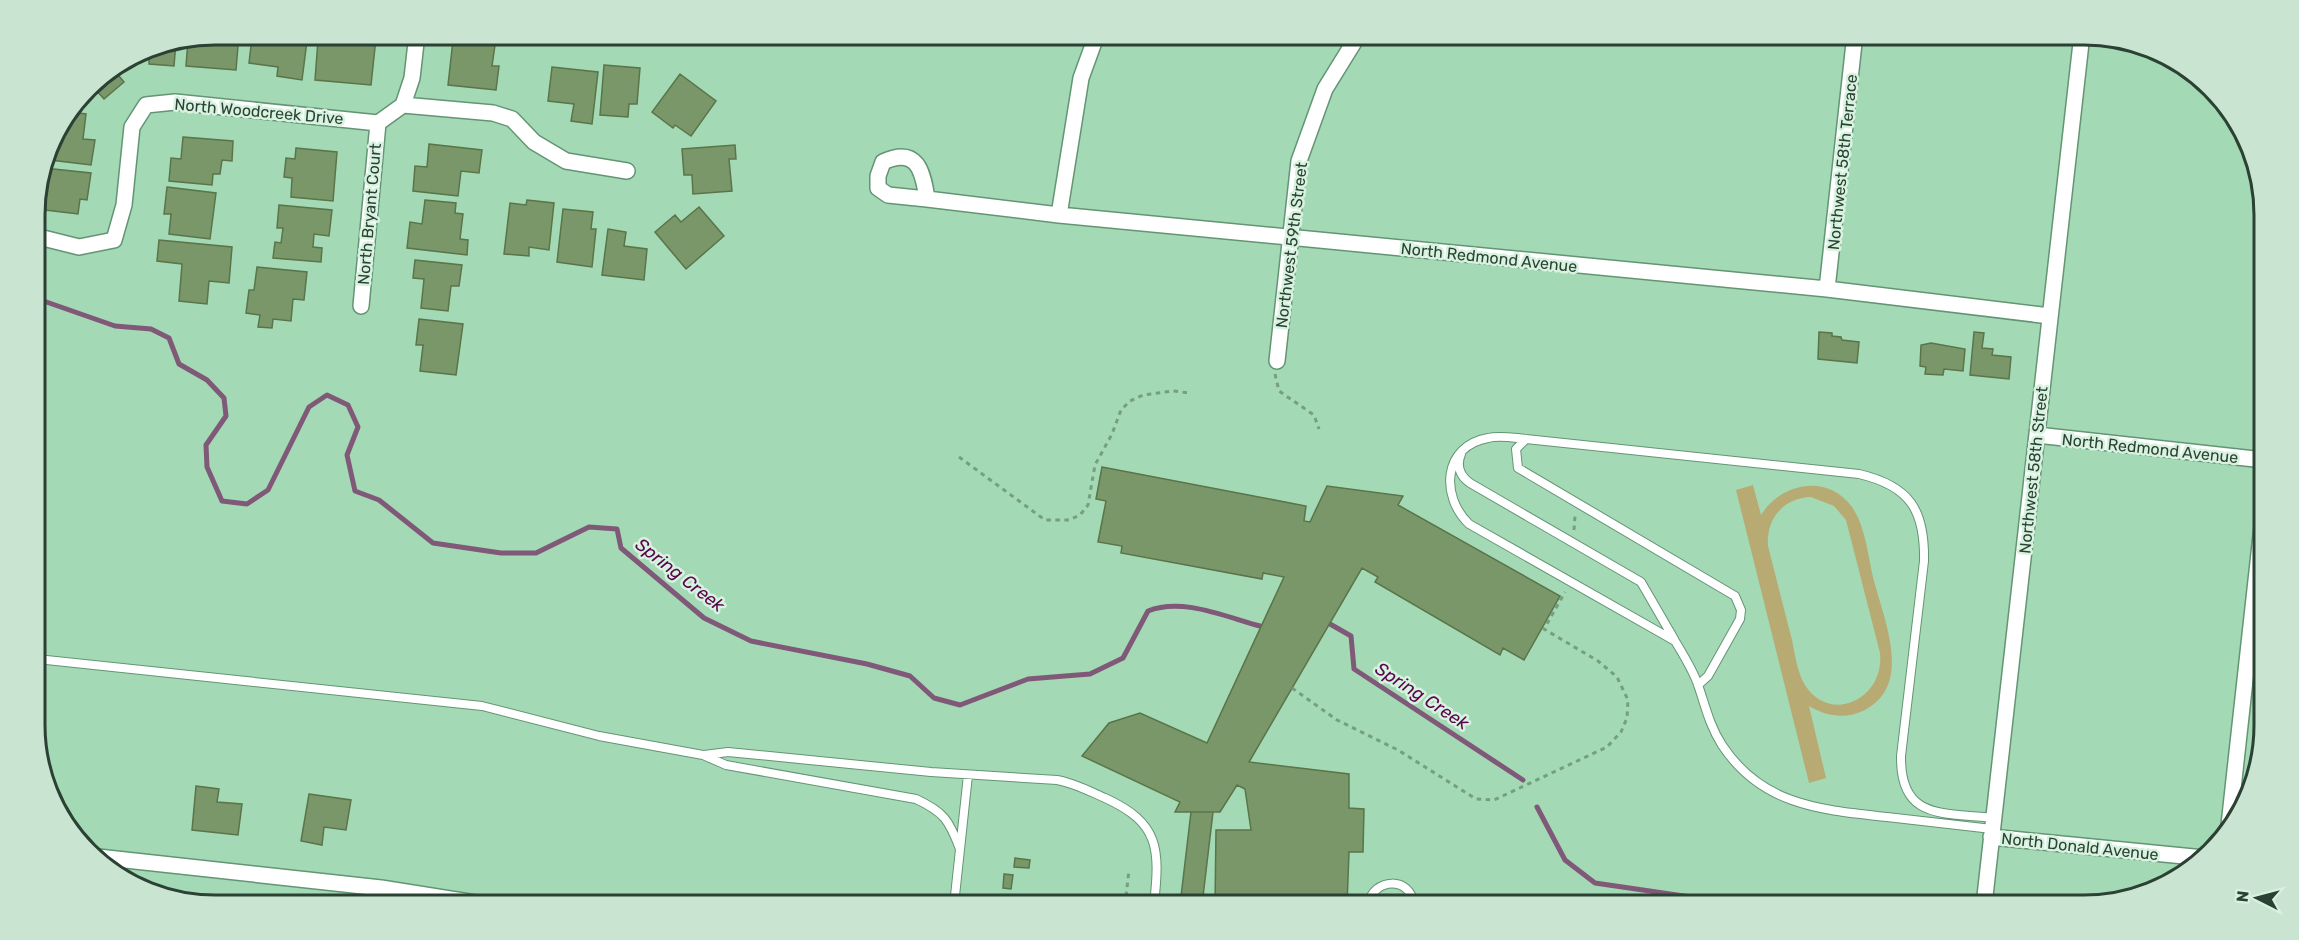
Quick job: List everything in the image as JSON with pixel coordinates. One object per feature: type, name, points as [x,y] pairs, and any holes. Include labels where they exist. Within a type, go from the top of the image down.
[{"type":"street","points":[[378,123],[403,105],[412,78],[416,45]]},
{"type":"street","points":[[1059,215],[1081,78],[1093,45]]},
{"type":"street","name":"Northwest 59th Street","points":[[1277,361],[1299,161],[1325,89],[1352,45]]},
{"type":"street","name":"Northwest 58th Terrace","points":[[1827,290],[1854,45]]},
{"type":"street","name":"Northwest 58th Street","points":[[1985,895],[2081,45]]},
{"type":"street","name":"North Woodcreek Drive","points":[[45,238],[79,247],[114,240],[124,205],[132,128],[146,105],[175,102],[378,123]]},
{"type":"street","points":[[403,105],[493,113],[512,119],[534,141],[566,161],[627,171]]},
{"type":"street","name":"North Bryant Court","points":[[362,306],[378,123]]},
{"type":"street","name":"North Redmond Avenue","points":[[927,199],[1059,215],[1827,290],[2050,316]]},
{"type":"street","name":"North Redmond Avenue","points":[[2037,435],[2254,459]]},
{"type":"street","points":[[2231,811],[2254,599]]},
{"type":"street","name":"North Donald Avenue","points":[[1992,828],[2191,856]]},
{"type":"street","points":[[109,857],[425,895]]},
{"type":"lane","points":[[1675,641],[1469,524],[1454,505],[1449,483],[1454,459],[1463,450],[1487,438],[1526,439],[1859,474],[1883,480],[1900,490],[1913,506],[1924,533],[1924,561],[1901,756],[1903,786],[1910,799],[1925,808],[1992,828]]},
{"type":"lane","points":[[1526,439],[1516,449],[1518,468],[1735,596],[1739,602],[1740,619],[1708,676],[1698,685]]},
{"type":"lane","points":[[1463,450],[1458,466],[1464,479],[1641,582],[1698,685],[1706,715],[1722,745],[1743,771],[1772,793],[1816,809],[1992,828]]},
{"type":"lane","points":[[45,660],[446,701],[523,714],[643,746],[702,755],[726,765],[916,799],[938,809],[951,825],[960,849]]},
{"type":"lane","points":[[702,755],[728,752],[1066,782],[1135,813],[1151,837],[1156,855],[1154,895]]},
{"type":"lane","points":[[955,895],[968,775]]},
{"type":"lane","points":[[1372,895],[1374,890],[1382,884],[1392,883],[1403,885],[1411,895]]},
{"type":"path","points":[[1277,361],[1277,388],[1281,394],[1314,415],[1319,429]]},
{"type":"path","points":[[960,457],[1045,520],[1069,520],[1080,515],[1088,504],[1095,465],[1113,434],[1121,410],[1130,400],[1173,391],[1190,393]]},
{"type":"path","points":[[1292,688],[1337,720],[1398,750],[1470,796],[1482,801],[1494,800],[1607,747],[1624,726],[1628,700],[1617,677],[1598,662],[1544,629],[1566,590]]},
{"type":"path","points":[[1126,895],[1129,870]]},
{"type":"shaded area","points":[[1753,485],[1761,515],[1780,495],[1792,489],[1817,486],[1830,489],[1842,496],[1852,507],[1866,541],[1891,649],[1892,667],[1888,684],[1880,699],[1858,713],[1843,716],[1829,714],[1809,706],[1826,778],[1809,783],[1736,490]],"holes":[[[1811,497],[1834,506],[1846,520],[1880,653],[1879,669],[1874,683],[1865,694],[1841,705],[1828,703],[1816,697],[1802,680],[1768,546],[1768,536],[1773,519],[1792,501]]]},
{"type":"building","points":[[238,45],[236,70],[186,66],[187,47]]},
{"type":"building","points":[[251,45],[306,45],[302,80],[277,76],[278,67],[249,63]]},
{"type":"building","points":[[318,45],[375,45],[371,85],[315,80]]},
{"type":"building","points":[[452,45],[495,45],[492,66],[499,66],[496,90],[448,85]]},
{"type":"building","points":[[175,50],[174,66],[149,64],[149,59]]},
{"type":"building","points":[[604,65],[640,68],[637,104],[629,104],[628,117],[600,115]]},
{"type":"building","points":[[552,67],[598,72],[592,124],[571,121],[574,104],[548,101]]},
{"type":"building","points":[[680,74],[716,101],[691,136],[675,125],[673,128],[652,112]]},
{"type":"building","points":[[119,76],[124,82],[104,99],[98,92]]},
{"type":"building","points":[[79,113],[86,114],[83,139],[95,140],[91,165],[54,161],[68,130]]},
{"type":"building","points":[[183,137],[233,141],[232,161],[222,160],[220,174],[213,174],[212,185],[169,181],[171,158],[181,159]]},
{"type":"building","points":[[429,144],[482,150],[479,173],[461,171],[458,196],[413,191],[415,166],[427,167]]},
{"type":"building","points":[[735,145],[736,159],[729,159],[732,191],[693,194],[692,175],[684,175],[682,149]]},
{"type":"building","points":[[296,148],[337,152],[333,201],[291,197],[292,178],[284,177],[286,158],[295,159]]},
{"type":"building","points":[[52,169],[91,173],[87,200],[80,199],[78,214],[45,210]]},
{"type":"building","points":[[167,187],[216,193],[210,239],[169,234],[171,214],[164,214]]},
{"type":"building","points":[[425,200],[456,203],[455,213],[463,214],[460,239],[468,240],[467,255],[407,248],[410,222],[422,224]]},
{"type":"building","points":[[527,200],[554,203],[549,250],[529,247],[529,256],[504,254],[510,203],[526,205]]},
{"type":"building","points":[[279,205],[332,210],[329,236],[314,234],[313,247],[322,248],[321,262],[273,258],[275,242],[281,243],[283,228],[277,228]]},
{"type":"building","points":[[699,207],[724,236],[686,269],[655,232],[675,215],[681,222]]},
{"type":"building","points":[[563,209],[593,212],[591,229],[596,229],[592,267],[557,262]]},
{"type":"building","points":[[608,229],[626,232],[624,246],[647,249],[644,280],[602,275]]},
{"type":"building","points":[[159,240],[232,247],[229,283],[209,281],[207,304],[179,301],[182,264],[157,261]]},
{"type":"building","points":[[415,260],[462,265],[459,286],[451,286],[448,311],[421,308],[424,279],[413,278]]},
{"type":"building","points":[[257,267],[307,272],[304,300],[293,299],[291,321],[273,319],[272,328],[258,327],[260,315],[246,313],[249,290],[254,290]]},
{"type":"building","points":[[419,319],[463,324],[456,375],[420,371],[423,345],[416,345]]},
{"type":"building","points":[[1819,332],[1832,333],[1832,336],[1841,337],[1842,340],[1859,342],[1857,363],[1818,359]]},
{"type":"building","points":[[1974,332],[1984,333],[1982,348],[1993,349],[1992,355],[2011,357],[2009,379],[1970,375]]},
{"type":"building","points":[[1931,343],[1965,349],[1963,371],[1944,369],[1943,375],[1925,374],[1926,367],[1920,366],[1921,345]]},
{"type":"building","points":[[1102,467],[1306,506],[1304,521],[1310,522],[1327,486],[1403,496],[1398,505],[1560,596],[1524,660],[1503,648],[1500,655],[1375,582],[1378,577],[1362,568],[1249,762],[1349,774],[1349,808],[1364,809],[1363,852],[1349,852],[1347,895],[1215,895],[1216,830],[1251,830],[1245,789],[1237,785],[1220,812],[1175,812],[1180,802],[1082,756],[1109,723],[1140,713],[1207,743],[1284,577],[1263,573],[1262,579],[1121,553],[1122,546],[1098,542],[1106,501],[1096,499]]},
{"type":"building","points":[[196,786],[219,789],[217,802],[242,804],[238,835],[192,830]]},
{"type":"building","points":[[309,794],[351,800],[346,830],[324,827],[322,845],[301,841]]},
{"type":"building","points":[[1191,812],[1213,812],[1203,895],[1181,895]]},
{"type":"building","points":[[1015,858],[1030,860],[1029,868],[1014,867]]},
{"type":"building","points":[[1004,874],[1013,875],[1011,889],[1003,888]]},
{"type":"waterway","name":"Spring Creek","points":[[45,302],[115,326],[151,329],[169,338],[179,364],[207,380],[224,398],[226,416],[206,445],[207,467],[222,501],[247,504],[268,490],[309,407],[327,395],[348,405],[358,427],[347,455],[355,491],[379,500],[433,543],[501,553],[536,553],[589,527],[617,529],[621,548],[704,618],[751,641],[867,664],[910,676],[934,698],[960,705],[1028,679],[1090,674],[1123,658],[1148,611],[1161,607],[1189,607],[1260,626]]},
{"type":"waterway","name":"Spring Creek","points":[[1330,624],[1351,636],[1354,669],[1523,780]]},
{"type":"waterway","name":"Spring Creek","points":[[1537,807],[1565,860],[1595,883],[1677,895]]}]
